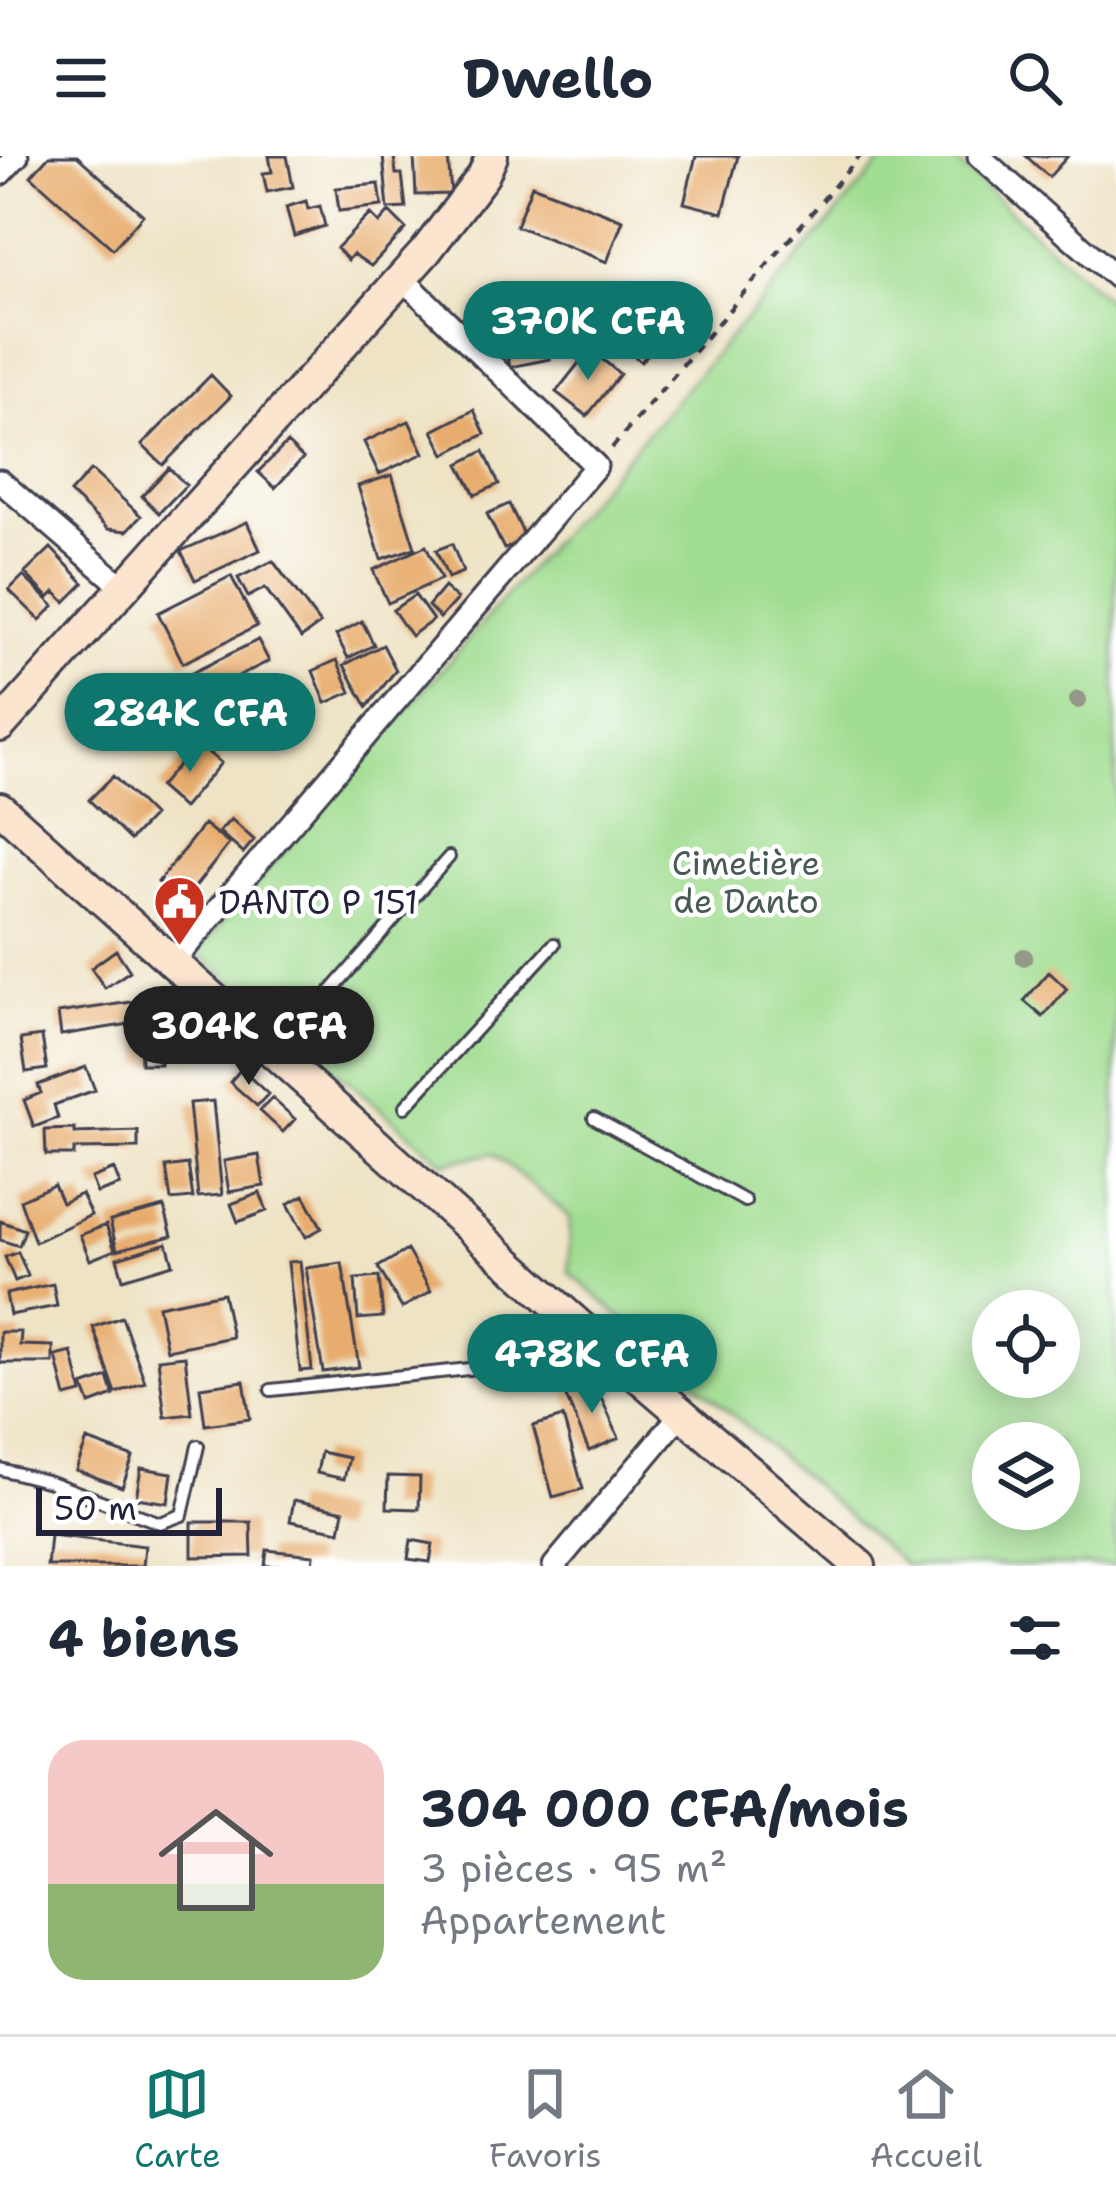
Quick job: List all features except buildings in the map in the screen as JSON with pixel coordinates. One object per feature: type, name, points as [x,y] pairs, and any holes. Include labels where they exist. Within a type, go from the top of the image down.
[{"type":"street","points":[[0,174],[17,156]]},
{"type":"street","points":[[0,726],[402,278],[483,176],[492,156]]},
{"type":"street","points":[[980,156],[1116,277]]},
{"type":"street","points":[[173,962],[596,466],[402,278]]},
{"type":"street","points":[[0,481],[124,588]]},
{"type":"street","points":[[0,808],[583,1329],[860,1566]]},
{"type":"street","points":[[554,1566],[682,1413]]},
{"type":"lane","points":[[302,1024],[449,857]]},
{"type":"lane","points":[[405,1107],[554,944]]},
{"type":"lane","points":[[594,1118],[745,1201]]},
{"type":"lane","points":[[271,1390],[525,1363],[554,1352],[583,1329]]},
{"type":"lane","points":[[0,1469],[169,1522],[182,1515],[198,1446]]},
{"type":"path","points":[[596,466],[860,156]]},
{"type":"green space","name":"Cimetière de Danto","points":[[887,156],[950,156],[1116,308],[1116,1566],[906,1566],[569,1272],[570,1217],[493,1153],[444,1163],[197,952]]},
{"type":"place","name":"DANTO P 151","points":[[180,948]]}]
